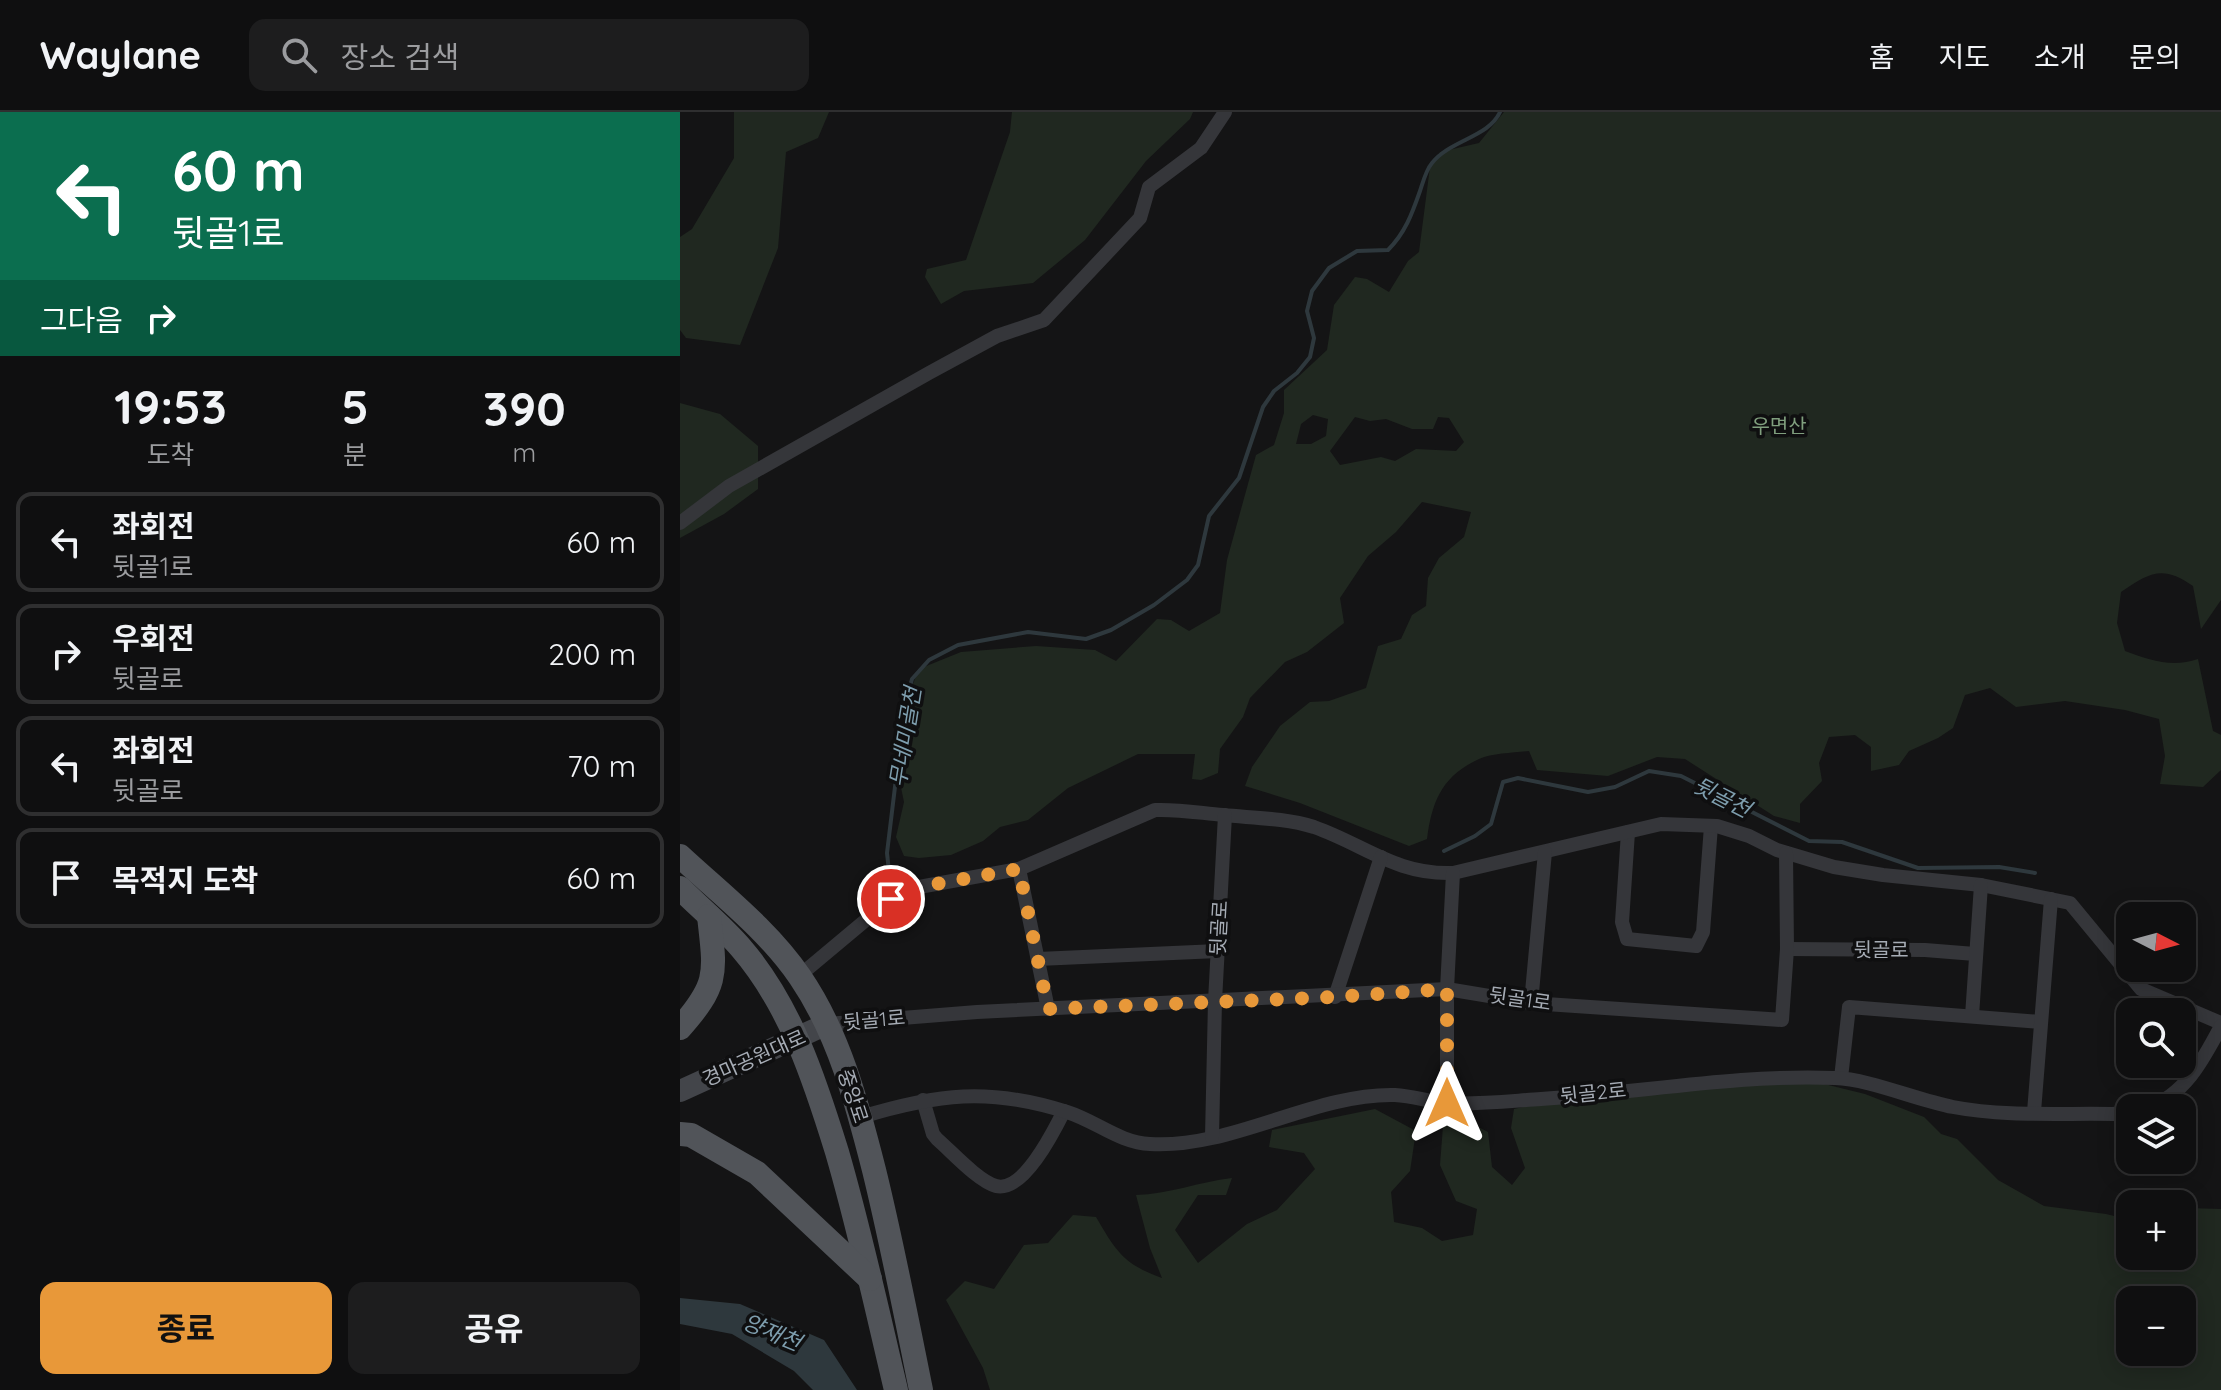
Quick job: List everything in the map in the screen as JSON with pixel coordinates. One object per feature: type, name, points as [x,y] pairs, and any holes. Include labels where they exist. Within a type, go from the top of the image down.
[{"type":"main road","name":"중앙로","points":[[680,856],[731,901],[799,976],[827,1024],[861,1117],[891,1242],[921,1390]]},
{"type":"main road","name":"중앙로","points":[[680,888],[742,949],[797,1038],[818,1090],[851,1203],[896,1390]]},
{"type":"main road","points":[[680,1028],[700,1005],[715,971],[709,916]]},
{"type":"main road","points":[[680,1134],[691,1135],[757,1173],[870,1279]]},
{"type":"street","points":[[680,523],[729,486],[942,365],[997,336],[1044,320],[1140,218],[1149,187],[1201,148],[1225,112]]},
{"type":"street","points":[[799,976],[891,899],[919,887],[1019,869],[1155,810],[1175,809],[1288,821],[1313,827],[1407,869],[1432,873],[1453,873],[1661,824],[1711,826],[1749,836],[1786,853],[1834,867],[1981,885],[2070,903],[2141,989],[2221,1025],[2201,1063],[2173,1094]]},
{"type":"street","name":"뒷골로","points":[[1212,1137],[1215,1001],[1225,815]]},
{"type":"street","points":[[1628,832],[1622,922],[1627,939],[1696,946],[1703,932],[1711,826]]},
{"type":"street","points":[[1531,1003],[1545,852]]},
{"type":"street","points":[[1786,853],[1787,949]]},
{"type":"street","points":[[1335,997],[1381,857]]},
{"type":"street","points":[[1019,869],[1048,1009]]},
{"type":"street","points":[[1447,1103],[1447,989],[1453,873]]},
{"type":"street","points":[[1972,1016],[1981,885]]},
{"type":"street","points":[[2034,1112],[2051,899]]},
{"type":"street","name":"뒷골로","points":[[1787,949],[1925,950],[1975,954]]},
{"type":"street","name":"뒷골1로","points":[[827,1024],[1048,1009],[1447,989],[1531,1003],[1782,1020],[1787,949]]},
{"type":"street","points":[[1038,959],[1218,951]]},
{"type":"street","points":[[1841,1078],[1849,1007],[2041,1022]]},
{"type":"street","name":"경마공원대로","points":[[680,1091],[827,1024]]},
{"type":"street","name":"뒷골2로","points":[[861,1117],[923,1100],[957,1095],[998,1095],[1064,1111],[1124,1139],[1149,1144],[1212,1137],[1359,1098],[1395,1095],[1447,1103],[1544,1099],[1775,1076],[1841,1078],[1953,1107],[2116,1114]]},
{"type":"street","points":[[923,1100],[937,1139],[998,1187],[1012,1184],[1020,1177],[1049,1141],[1064,1111]]},
{"type":"green space","points":[[734,112],[829,112],[818,138],[786,152],[778,248],[740,345],[686,338],[680,330],[680,237],[692,229],[734,158]]},
{"type":"green space","points":[[1012,112],[1193,112],[1190,119],[1146,161],[1085,240],[1033,283],[964,291],[941,304],[925,277],[927,269],[966,260],[1010,132]]},
{"type":"green space","name":"우면산","points":[[1504,112],[2221,112],[2221,600],[2201,629],[2193,586],[2173,575],[2157,574],[2121,592],[2117,623],[2125,651],[2170,663],[2198,659],[2213,731],[2221,735],[2221,770],[2203,787],[2160,784],[2165,756],[2159,719],[2125,710],[2065,701],[2016,707],[1990,688],[1965,695],[1953,728],[1909,751],[1899,765],[1871,771],[1871,747],[1855,735],[1829,737],[1819,763],[1822,781],[1800,804],[1800,823],[1774,816],[1685,759],[1657,757],[1608,776],[1537,770],[1529,751],[1479,759],[1456,773],[1448,782],[1436,801],[1427,839],[1409,846],[1300,803],[1245,786],[1252,767],[1280,726],[1310,702],[1329,701],[1366,688],[1378,646],[1401,639],[1412,615],[1426,606],[1428,578],[1439,558],[1464,537],[1471,512],[1422,502],[1396,532],[1368,556],[1340,598],[1344,623],[1307,652],[1285,662],[1250,698],[1243,717],[1220,749],[1218,773],[1201,780],[1192,779],[1195,754],[1138,754],[1068,788],[1028,820],[1000,827],[983,841],[951,855],[904,856],[896,837],[904,802],[897,768],[910,711],[911,689],[919,669],[961,652],[1036,646],[1095,650],[1116,661],[1157,619],[1171,620],[1189,631],[1220,613],[1227,560],[1256,455],[1274,445],[1284,413],[1284,390],[1327,350],[1334,305],[1355,277],[1367,279],[1389,292],[1408,261],[1419,252],[1430,167],[1440,152],[1479,143]],"holes":[[[1313,415],[1328,419],[1326,436],[1311,444],[1296,444],[1301,424]],[[1355,417],[1370,421],[1386,419],[1412,429],[1433,429],[1438,417],[1449,418],[1464,442],[1456,451],[1416,449],[1395,461],[1381,457],[1340,465],[1330,451]]]},
{"type":"green space","points":[[680,403],[720,414],[758,446],[758,489],[724,514],[680,538]]},
{"type":"green space","points":[[1812,1081],[1865,1094],[1924,1117],[1941,1134],[1957,1139],[1998,1180],[2044,1206],[2116,1216],[2116,1270],[2196,1270],[2196,1208],[2221,1209],[2221,1390],[990,1390],[983,1368],[946,1300],[965,1281],[994,1289],[1024,1245],[1048,1243],[1073,1215],[1096,1217],[1109,1239],[1129,1262],[1162,1278],[1150,1248],[1136,1195],[1232,1178],[1226,1195],[1198,1195],[1175,1230],[1198,1263],[1247,1224],[1277,1210],[1315,1169],[1304,1153],[1269,1147],[1272,1130],[1375,1109],[1416,1131],[1410,1171],[1391,1192],[1394,1222],[1422,1228],[1442,1241],[1473,1235],[1477,1209],[1456,1201],[1440,1165],[1443,1126],[1465,1120],[1488,1132],[1492,1167],[1512,1185],[1525,1168],[1511,1128],[1514,1109],[1555,1100]]},
{"type":"water","name":"양재천","points":[[680,1298],[740,1304],[824,1340],[857,1390],[813,1390],[794,1371],[732,1334],[680,1324]]},
{"type":"waterway","name":"무네미골천","points":[[891,890],[887,853],[905,704],[912,679],[929,660],[958,645],[1028,632],[1086,639],[1111,630],[1154,605],[1187,580],[1198,565],[1209,516],[1239,478],[1263,407],[1274,391],[1297,373],[1310,357],[1314,338],[1307,311],[1312,291],[1329,268],[1357,251],[1388,250],[1407,223],[1432,163],[1449,149],[1487,127],[1500,112]]},
{"type":"waterway","name":"뒷골천","points":[[1444,851],[1475,836],[1491,824],[1503,782],[1518,778],[1588,792],[1615,787],[1649,771],[1681,776],[1809,841],[1842,842],[1918,868],[1999,867],[2035,873]]},
{"type":"waterway","name":"뒷골천","points":[[891,890],[905,876]]},
{"type":"route","points":[[891,899],[919,887],[1019,869],[1048,1009],[1447,989],[1447,1103]]}]
